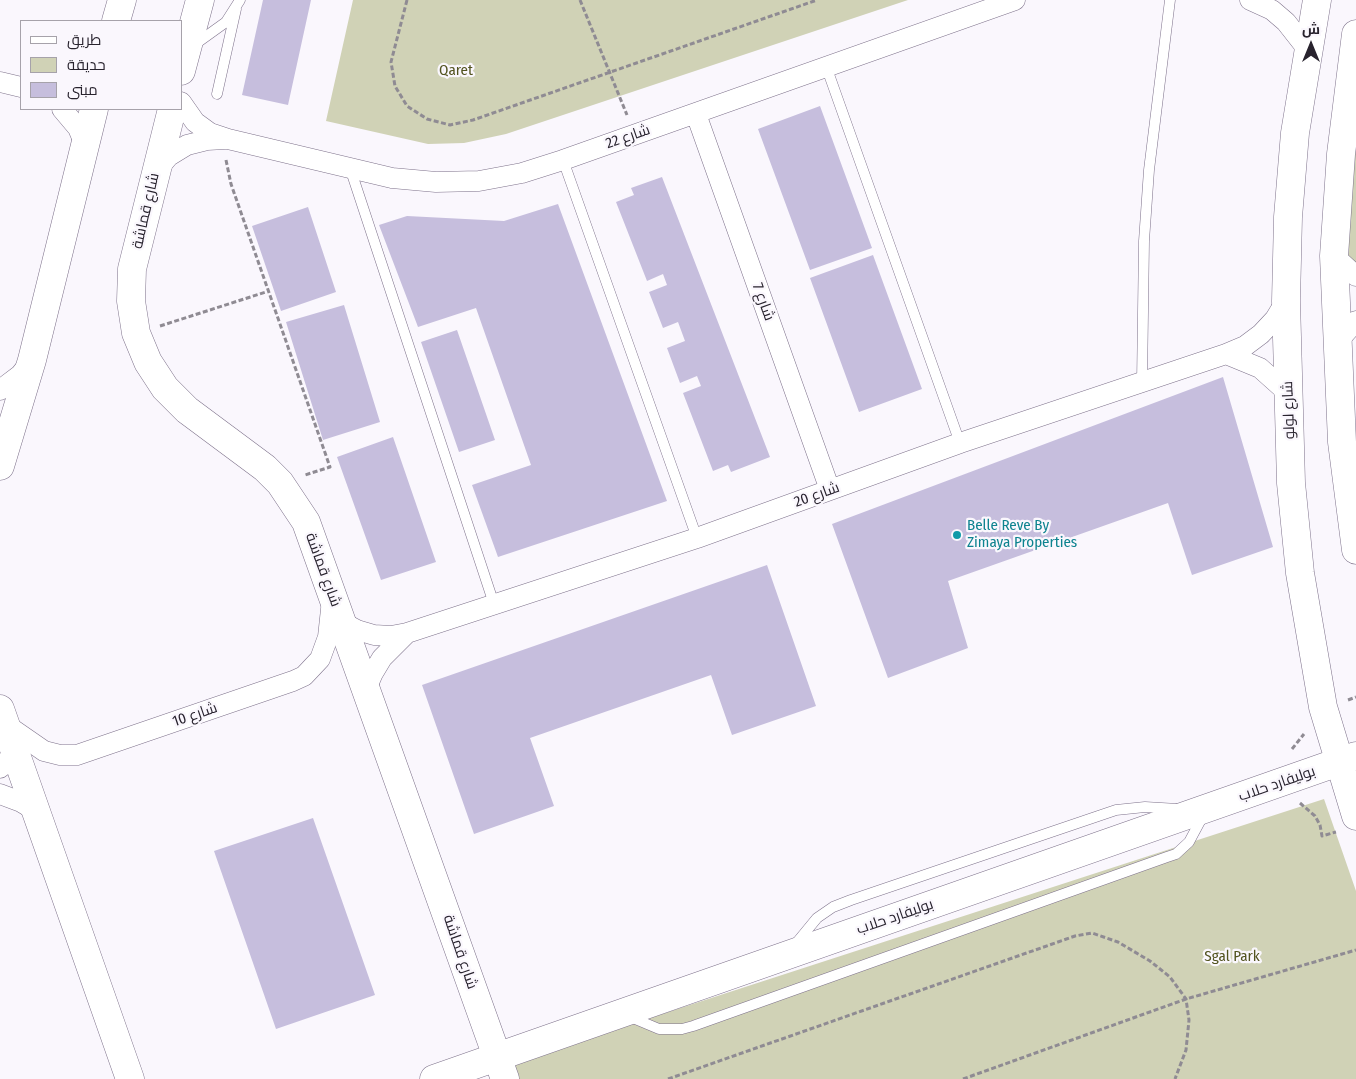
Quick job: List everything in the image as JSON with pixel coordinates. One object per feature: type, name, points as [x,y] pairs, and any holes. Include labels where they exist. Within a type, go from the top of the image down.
[{"type":"street","points":[[116,20],[122,0]]},
{"type":"street","points":[[184,60],[200,0]]},
{"type":"street","name":"شارع 22","points":[[182,103],[195,122],[210,133],[228,139],[392,178],[444,182],[479,181],[522,173],[563,160],[1016,0]]},
{"type":"street","points":[[1255,0],[1286,22],[1308,50]]},
{"type":"street","name":"شارع لولو","points":[[1317,0],[1294,142],[1288,217],[1286,301],[1291,483],[1300,573],[1324,707],[1348,759],[1356,816]]},
{"type":"street","points":[[1356,34],[1341,154],[1334,256],[1342,442],[1356,550]]},
{"type":"street","points":[[0,82],[20,87]]},
{"type":"street","points":[[63,110],[78,128],[85,145]]},
{"type":"street","points":[[0,465],[32,360],[94,110]]},
{"type":"street","name":"شارع قماشة","points":[[172,110],[132,269],[130,302],[136,333],[148,362],[165,388],[187,410],[265,468],[280,483],[306,522],[501,1068]]},
{"type":"street","name":"شارع 7","points":[[696,114],[830,490]]},
{"type":"street","name":"شارع 22","points":[[155,171],[169,156],[187,145],[207,140],[228,139]]},
{"type":"street","points":[[1334,256],[1356,276]]},
{"type":"street","name":"شارع 20","points":[[342,622],[357,630],[374,635],[391,636],[407,633],[697,538],[960,443],[1226,354],[1245,346],[1261,334],[1275,319],[1286,301]]},
{"type":"street","points":[[1338,341],[1356,321]]},
{"type":"street","points":[[1226,354],[1260,368],[1288,393]]},
{"type":"street","points":[[0,390],[20,375],[32,360]]},
{"type":"street","name":"شارع 10","points":[[3,716],[44,751],[60,755],[77,755],[293,681],[308,673],[320,660],[328,637],[332,595]]},
{"type":"street","name":"شارع 20","points":[[366,689],[382,658],[407,633]]},
{"type":"street","points":[[3,716],[8,761],[36,812],[130,1079]]},
{"type":"street","name":"بوليفارد حلاب","points":[[434,1079],[501,1068],[620,1013],[1348,759]]},
{"type":"street","points":[[0,794],[21,802],[36,812]]},
{"type":"lane","points":[[1142,383],[1144,241],[1149,170],[1170,0]]},
{"type":"lane","points":[[184,60],[226,22],[238,4]]},
{"type":"lane","points":[[217,94],[238,4]]},
{"type":"lane","points":[[826,66],[960,443]]},
{"type":"lane","points":[[563,160],[697,538]]},
{"type":"lane","points":[[350,168],[494,604]]},
{"type":"lane","points":[[620,1013],[658,1029],[682,1029],[693,1026],[1176,854],[1190,842],[1202,810]]},
{"type":"path","points":[[407,0],[391,62],[395,86],[407,106],[427,119],[450,124],[474,120],[817,0]]},
{"type":"path","points":[[580,0],[635,134]]},
{"type":"path","points":[[228,139],[226,164],[230,184],[330,467],[280,483]]},
{"type":"path","points":[[136,333],[269,291]]},
{"type":"path","points":[[668,1079],[1075,936],[1092,933],[1118,942],[1150,961],[1170,977],[1186,999],[1189,1020],[1186,1050],[1175,1079]]},
{"type":"path","points":[[963,1079],[1186,999],[1356,950]]},
{"type":"green space","name":"Qaret","points":[[353,0],[908,0],[506,134],[464,143],[428,144],[326,121]]},
{"type":"green space","points":[[1356,105],[1356,266],[1344,258]]},
{"type":"green space","name":"Sgal Park","points":[[1324,799],[1356,891],[1356,1079],[517,1079],[511,1063]]},
{"type":"building","points":[[263,0],[311,0],[288,105],[242,95]]},
{"type":"building","points":[[820,106],[872,248],[810,270],[758,129]]},
{"type":"building","points":[[662,177],[770,457],[731,472],[728,465],[713,471],[683,393],[701,386],[697,376],[680,383],[667,348],[685,341],[678,322],[663,328],[649,292],[667,285],[663,274],[647,281],[616,202],[634,195],[631,188]]},
{"type":"building","points":[[558,204],[667,501],[498,557],[472,485],[531,465],[476,308],[418,327],[379,225],[407,216],[504,221]]},
{"type":"building","points":[[308,207],[336,292],[281,311],[252,226]]},
{"type":"building","points":[[873,255],[922,389],[859,412],[810,278]]},
{"type":"building","points":[[344,305],[380,422],[323,440],[286,322]]},
{"type":"building","points":[[457,330],[495,440],[459,452],[421,342]]},
{"type":"building","name":"Belle Reve By Zimaya Properties","points":[[1223,377],[1273,547],[1192,575],[1168,503],[948,581],[968,648],[888,678],[832,524]]},
{"type":"building","points":[[393,437],[436,562],[381,580],[337,457]]},
{"type":"building","points":[[767,565],[816,706],[732,735],[711,675],[530,738],[554,806],[474,834],[422,685]]},
{"type":"building","points":[[313,818],[375,995],[276,1029],[214,851]]},
{"type":"place","name":"Belle Reve By Zimaya Properties","points":[[957,535]]}]
